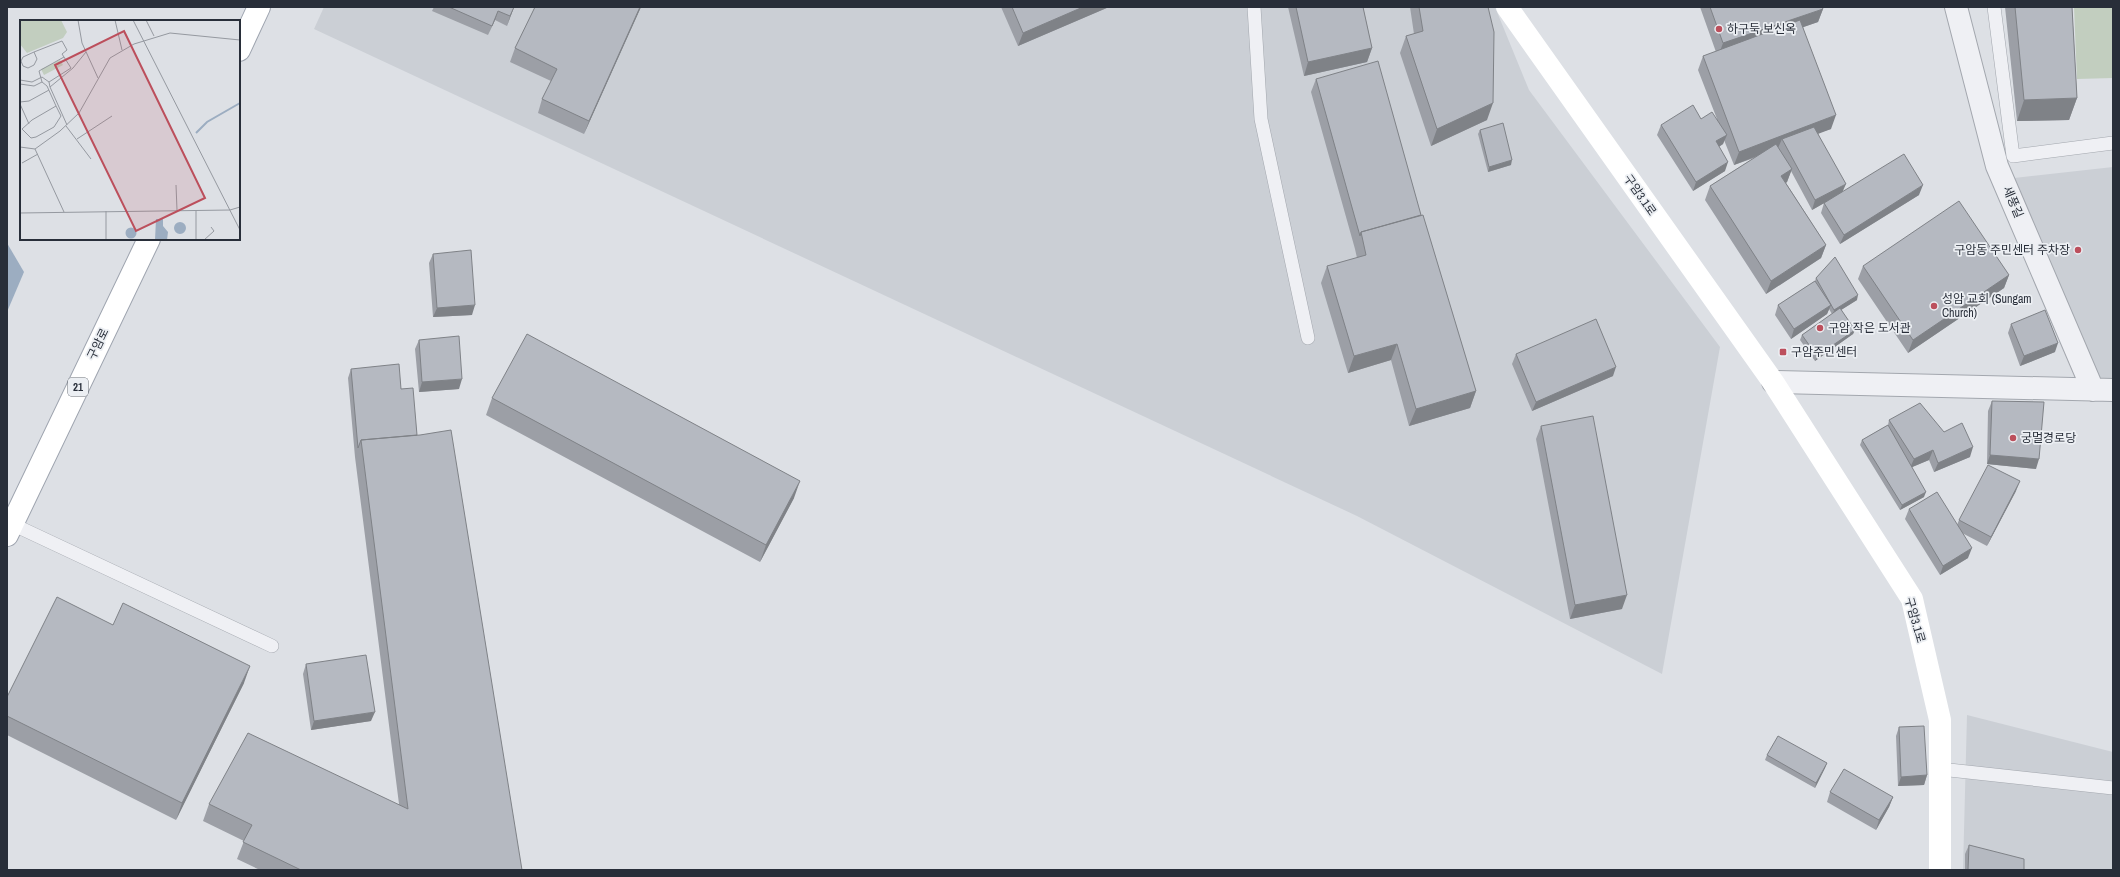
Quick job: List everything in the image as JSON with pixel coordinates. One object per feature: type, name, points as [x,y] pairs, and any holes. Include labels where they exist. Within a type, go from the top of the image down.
[{"type":"street","points":[[240,48],[260,7]]},
{"type":"street","name":"구암3.1로","points":[[1507,7],[1773,382],[1912,599],[1940,720],[1940,870]]},
{"type":"street","name":"세풍길","points":[[1956,7],[1997,166],[2103,390]]},
{"type":"street","name":"구암로","points":[[10,530],[148,240]]},
{"type":"street","points":[[1773,382],[2103,390]]},
{"type":"lane","points":[[1254,7],[1261,119],[1308,338]]},
{"type":"lane","points":[[1994,7],[2013,156],[2113,143]]},
{"type":"lane","points":[[10,530],[272,646]]},
{"type":"lane","points":[[1940,770],[2113,788]]},
{"type":"shaded area","points":[[324,7],[1495,7],[1529,90],[1720,347],[1662,674],[1357,516],[314,29]]},
{"type":"shaded area","name":"구암동 주민센터 주차장","points":[[2113,167],[2113,379],[2101,379],[2080,349],[2014,178]]},
{"type":"shaded area","points":[[1967,715],[2113,752],[2113,870],[1963,870]]},
{"type":"green space","points":[[2074,7],[2113,7],[2113,78],[2077,79]]},
{"type":"water","points":[[7,243],[24,272],[7,312]]},
{"type":"building","points":[[449,7],[514,7],[510,16],[498,11],[492,26]]},
{"type":"building","points":[[535,7],[640,7],[589,121],[542,99],[557,69],[515,48]]},
{"type":"building","points":[[1012,7],[1083,7],[1023,33]]},
{"type":"building","points":[[1296,7],[1363,7],[1372,48],[1308,62]]},
{"type":"building","points":[[1419,7],[1488,7],[1494,32],[1493,103],[1437,129],[1406,36],[1423,31]]},
{"type":"building","points":[[1710,7],[1822,7],[1823,9],[1723,43]]},
{"type":"building","points":[[2015,7],[2072,7],[2077,98],[2024,100]]},
{"type":"building","points":[[1800,20],[1836,115],[1739,152],[1703,56]]},
{"type":"building","points":[[1378,61],[1421,215],[1361,232],[1360,236],[1316,79]]},
{"type":"building","points":[[1693,105],[1701,119],[1712,112],[1727,135],[1716,141],[1728,162],[1696,182],[1661,125]]},
{"type":"building","points":[[1503,123],[1512,160],[1489,167],[1480,130]]},
{"type":"building","points":[[1814,127],[1846,184],[1815,200],[1782,139]]},
{"type":"building","points":[[1776,144],[1792,169],[1781,176],[1826,245],[1771,281],[1710,186]]},
{"type":"building","points":[[1904,154],[1923,185],[1844,235],[1824,203]]},
{"type":"building","points":[[1959,201],[2009,275],[1913,340],[1863,266]]},
{"type":"building","points":[[1423,215],[1476,391],[1416,409],[1397,344],[1354,356],[1327,266],[1366,255],[1361,232]]},
{"type":"building","points":[[471,250],[475,305],[437,308],[433,254]]},
{"type":"building","points":[[1835,257],[1858,295],[1834,310],[1816,278]]},
{"type":"building","points":[[1815,281],[1831,305],[1794,329],[1778,305]]},
{"type":"building","points":[[1840,308],[1855,330],[1817,356],[1802,335]]},
{"type":"building","points":[[2045,310],[2058,343],[2024,356],[2011,324]]},
{"type":"building","points":[[1596,319],[1616,367],[1536,402],[1516,354]]},
{"type":"building","points":[[527,334],[800,481],[766,545],[492,398]]},
{"type":"building","points":[[459,336],[462,379],[422,382],[419,340]]},
{"type":"building","points":[[399,364],[401,389],[413,388],[417,435],[361,440],[358,448],[351,369]]},
{"type":"building","name":"궁멀경로당","points":[[1992,401],[2044,402],[2039,459],[1990,455]]},
{"type":"building","points":[[1920,403],[1944,432],[1962,423],[1973,447],[1938,463],[1933,450],[1914,459],[1889,420]]},
{"type":"building","points":[[1593,416],[1627,595],[1575,605],[1541,426]]},
{"type":"building","points":[[1888,425],[1926,492],[1902,505],[1862,440]]},
{"type":"building","points":[[451,430],[522,870],[301,870],[243,842],[252,825],[209,804],[248,733],[408,809],[361,440],[420,435]]},
{"type":"building","points":[[1988,465],[2020,481],[1991,537],[1959,520]]},
{"type":"building","points":[[1937,492],[1972,548],[1943,566],[1909,509]]},
{"type":"building","points":[[57,597],[113,625],[123,603],[250,666],[182,803],[7,716],[7,697]]},
{"type":"building","points":[[366,655],[375,712],[314,721],[306,664]]},
{"type":"building","points":[[1924,726],[1927,775],[1901,777],[1899,727]]},
{"type":"building","points":[[1778,736],[1827,763],[1816,783],[1767,755]]},
{"type":"building","points":[[1844,769],[1893,797],[1879,820],[1830,792]]},
{"type":"building","points":[[1969,845],[2024,859],[2024,870],[1968,870]]},
{"type":"place","name":"하구둑 보신옥","points":[[1719,29]]},
{"type":"place","name":"구암동 주민센터 주차장","points":[[2078,250]]},
{"type":"place","name":"성암 교회 (Sungam Church)","points":[[1934,306]]},
{"type":"place","name":"구암 작은 도서관","points":[[1820,328]]},
{"type":"place","name":"구암주민센터","points":[[1783,352]]},
{"type":"place","name":"궁멀경로당","points":[[2013,438]]}]
